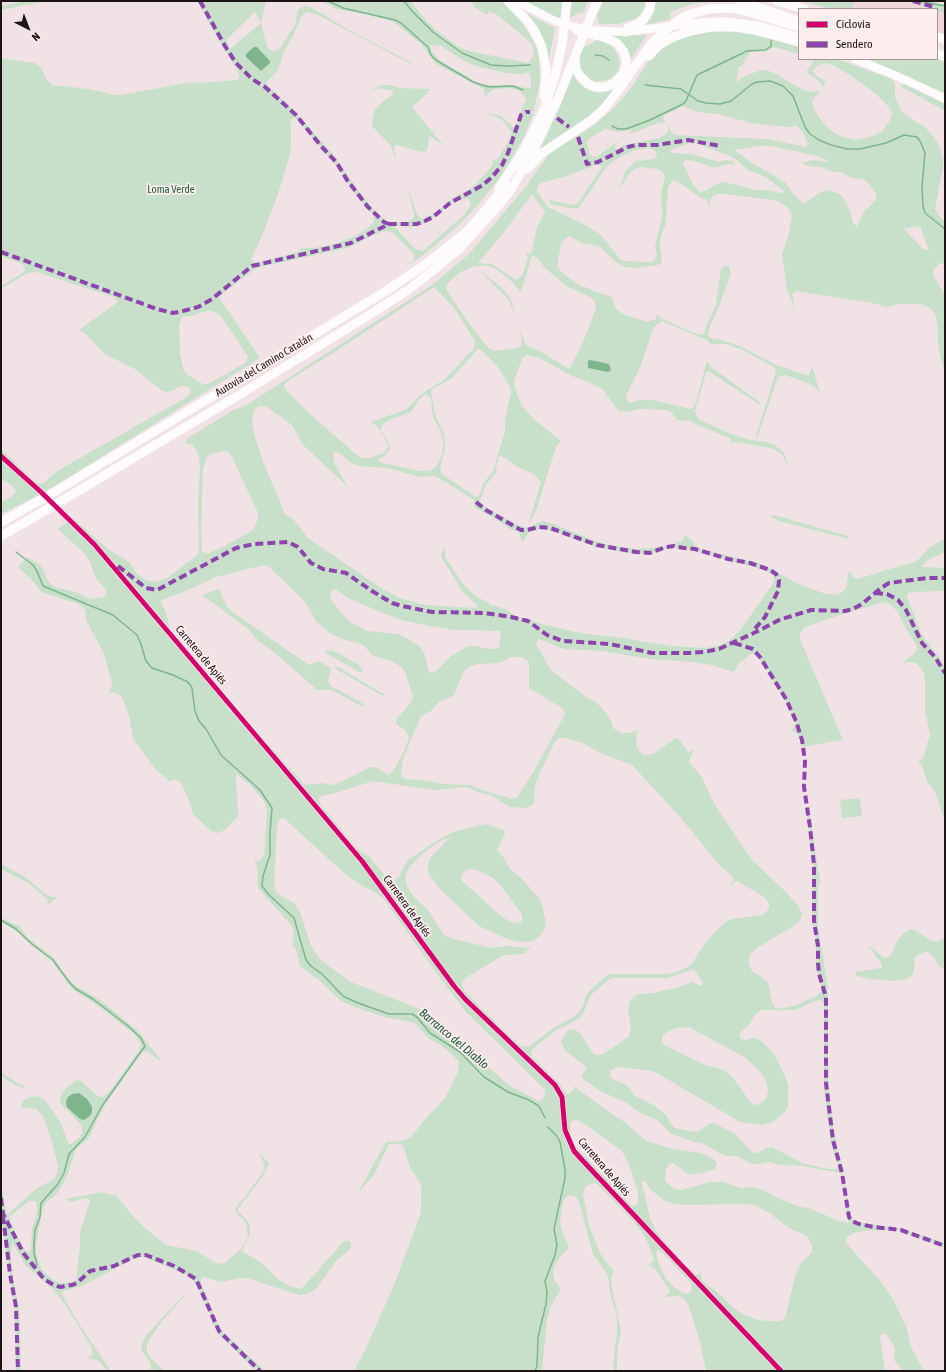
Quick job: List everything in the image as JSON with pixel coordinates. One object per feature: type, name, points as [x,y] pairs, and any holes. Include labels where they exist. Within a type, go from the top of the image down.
[{"type":"highway","points":[[508,1],[532,26],[544,55],[546,87],[537,125]]},
{"type":"highway","points":[[517,1],[545,17],[574,27],[599,31],[625,32],[694,23],[724,21],[761,26],[798,37]]},
{"type":"highway","points":[[590,15],[593,1]]},
{"type":"highway","points":[[511,183],[539,131],[597,1]]},
{"type":"highway","points":[[625,32],[628,28],[638,24],[644,19],[650,8],[651,1]]},
{"type":"highway","points":[[739,1],[798,21]]},
{"type":"highway","points":[[777,1],[801,8]]},
{"type":"highway","points":[[386,291],[449,241],[478,213],[508,175],[524,150],[537,125],[552,86],[562,44],[566,4]]},
{"type":"highway","points":[[598,115],[610,102],[643,54],[659,36],[682,18],[704,10],[725,8],[745,11],[798,27]]},
{"type":"highway","points":[[574,27],[578,31],[604,37],[617,43],[622,48],[625,55],[625,70],[622,77],[613,84],[606,87],[595,87],[588,84],[580,76],[576,69],[575,56]]},
{"type":"highway","points":[[511,183],[542,153],[606,110],[619,97],[656,48],[666,40],[683,32],[712,27],[734,27],[763,31],[798,42]]},
{"type":"highway","points":[[511,183],[542,134],[575,56],[577,46]]},
{"type":"highway","points":[[857,60],[899,77],[945,99]]},
{"type":"highway","name":"Autovía del Camino Catalán","points":[[1,536],[234,398],[393,300],[431,273],[468,240],[499,205],[511,183]]},
{"type":"highway","name":"Autovía del Camino Catalán","points":[[1,522],[56,491],[386,291],[426,264],[459,238],[511,183]]},
{"type":"street","name":"Carretera de Apiés","points":[[1,456],[41,492],[94,544],[362,861],[454,986],[555,1085],[562,1097],[565,1130],[574,1151],[781,1371]]},
{"type":"shaded area","points":[[855,1],[911,1],[928,8],[852,8]]},
{"type":"shaded area","points":[[938,12],[945,13],[945,35],[938,33]]},
{"type":"shaded area","points":[[254,47],[257,47],[270,61],[270,63],[261,71],[246,57],[246,54]]},
{"type":"shaded area","points":[[590,360],[609,364],[611,369],[608,372],[588,368],[588,361]]},
{"type":"shaded area","points":[[79,1093],[87,1099],[92,1107],[90,1116],[84,1120],[80,1119],[67,1107],[66,1102],[68,1097],[72,1094]]},
{"type":"green space","points":[[26,1],[47,1],[1,10],[1,6]]},
{"type":"green space","name":"Loma Verde","points":[[197,1],[266,1],[261,23],[267,47],[272,51],[280,48],[296,23],[299,9],[306,6],[411,62],[412,64],[318,15],[306,12],[301,17],[284,52],[278,70],[266,82],[268,86],[286,102],[333,154],[357,189],[375,211],[386,221],[390,222],[409,222],[413,218],[414,215],[407,185],[417,214],[422,219],[434,214],[453,198],[473,187],[489,170],[493,164],[493,160],[497,160],[512,133],[503,121],[497,117],[485,113],[499,115],[514,128],[526,99],[521,92],[515,89],[507,88],[493,89],[485,97],[484,89],[438,65],[421,44],[392,21],[336,9],[322,1],[410,1],[435,29],[457,46],[469,51],[529,63],[534,54],[530,42],[499,16],[489,11],[489,14],[485,14],[473,6],[474,4],[469,1],[501,1],[524,25],[536,46],[539,57],[540,82],[533,115],[524,137],[501,176],[479,204],[456,228],[422,256],[404,267],[413,260],[414,254],[392,232],[387,231],[380,232],[347,248],[260,267],[252,271],[221,295],[220,299],[260,358],[45,492],[1,514],[1,502],[12,497],[16,491],[13,486],[1,479],[1,449],[35,482],[39,484],[43,483],[59,470],[187,397],[191,390],[184,386],[178,387],[172,391],[166,392],[161,390],[135,369],[103,353],[86,334],[79,330],[118,302],[114,297],[36,272],[27,273],[1,289],[1,286],[24,272],[25,269],[21,263],[1,256],[1,58],[35,63],[41,67],[47,80],[53,85],[89,89],[121,95],[191,82],[199,83],[238,80],[240,75]],"holes":[[[255,12],[261,23],[230,49],[226,40]],[[430,46],[441,46],[466,62],[476,66],[506,73],[523,74],[528,72],[531,77],[531,88],[512,85],[486,85],[478,83],[440,61],[432,52]],[[293,117],[296,119],[335,164],[356,195],[374,216],[374,222],[367,229],[357,235],[338,243],[314,248],[302,247],[298,252],[256,263],[251,260],[278,194],[289,158],[291,147],[291,122]],[[468,198],[471,205],[464,215],[423,251],[414,248],[394,226],[413,227],[423,224],[451,204]],[[210,310],[221,316],[248,356],[245,363],[208,384],[203,384],[188,375],[184,371],[180,354],[179,325],[182,317]]]},
{"type":"green space","points":[[525,1],[562,1],[562,19],[551,15]]},
{"type":"green space","points":[[570,1],[588,1],[583,13],[579,13],[569,18]]},
{"type":"green space","points":[[604,1],[645,1],[644,9],[635,19],[617,24],[599,24],[597,15]]},
{"type":"green space","points":[[655,1],[724,2],[692,4],[670,12],[671,19],[645,25],[650,20],[654,12]]},
{"type":"green space","points":[[802,1],[855,1],[852,8],[826,8]]},
{"type":"green space","points":[[911,1],[929,1],[945,5],[945,13],[938,12],[938,8],[928,8]]},
{"type":"green space","points":[[526,13],[555,28],[549,59],[542,37],[535,24]]},
{"type":"green space","points":[[705,32],[745,32],[798,47],[798,54],[774,47],[766,51],[750,52],[742,66],[739,66],[736,82],[745,76],[761,70],[777,74],[792,84],[807,91],[820,91],[812,101],[813,107],[822,122],[830,130],[840,136],[855,140],[874,136],[882,131],[890,120],[892,113],[889,107],[876,94],[850,75],[832,65],[825,63],[819,65],[813,70],[814,74],[826,82],[822,87],[819,81],[806,72],[813,63],[812,60],[840,60],[892,79],[895,83],[895,97],[901,110],[904,114],[926,128],[937,142],[943,160],[943,168],[935,209],[945,222],[945,264],[940,263],[933,270],[933,274],[945,296],[945,371],[941,360],[937,338],[938,328],[936,317],[933,311],[922,304],[900,304],[885,307],[877,304],[796,291],[792,295],[796,312],[787,289],[782,254],[789,233],[792,215],[788,208],[783,204],[774,200],[717,194],[712,197],[709,207],[707,200],[698,196],[677,181],[672,181],[668,187],[666,223],[660,240],[662,264],[638,268],[625,267],[617,263],[599,246],[581,243],[570,236],[561,244],[557,266],[566,276],[581,286],[611,297],[617,310],[623,314],[647,322],[656,319],[657,313],[661,318],[694,333],[702,335],[704,334],[716,305],[721,269],[723,266],[729,266],[731,274],[710,326],[708,335],[711,338],[742,347],[774,364],[806,375],[809,375],[812,366],[820,393],[814,386],[808,383],[785,375],[780,376],[777,379],[757,438],[756,436],[776,371],[774,367],[743,350],[726,344],[711,344],[707,340],[662,321],[656,325],[653,330],[640,367],[626,396],[630,403],[639,400],[653,400],[690,409],[693,408],[696,403],[707,360],[711,367],[761,403],[759,404],[708,371],[706,373],[695,411],[698,419],[726,432],[750,440],[775,445],[784,453],[789,468],[782,455],[776,450],[736,442],[732,443],[730,438],[690,421],[677,420],[671,412],[665,410],[641,409],[626,412],[618,411],[604,391],[599,387],[570,375],[539,358],[527,355],[522,359],[514,384],[517,395],[523,407],[535,420],[561,441],[556,447],[536,511],[528,525],[541,482],[534,474],[518,467],[501,456],[498,457],[496,472],[486,485],[480,501],[490,510],[519,526],[528,528],[539,522],[548,522],[601,543],[615,546],[635,549],[675,545],[677,541],[681,543],[685,535],[691,539],[697,548],[762,564],[796,583],[823,593],[835,595],[841,593],[846,588],[849,570],[856,579],[913,563],[930,547],[945,538],[945,552],[928,560],[921,567],[945,568],[945,591],[912,592],[908,593],[907,597],[921,632],[945,668],[945,823],[936,794],[928,783],[922,765],[918,762],[923,758],[930,735],[925,712],[924,673],[916,663],[902,663],[915,653],[917,648],[897,611],[889,603],[884,602],[837,616],[805,627],[800,633],[800,639],[843,740],[802,747],[797,733],[792,731],[795,722],[785,700],[766,668],[752,653],[741,662],[733,672],[712,665],[691,662],[650,659],[602,651],[564,649],[539,639],[536,643],[550,669],[582,694],[597,703],[604,710],[611,721],[613,728],[622,733],[630,733],[637,730],[636,745],[643,755],[654,753],[676,738],[679,739],[688,752],[694,749],[689,762],[700,774],[715,805],[751,859],[787,893],[798,906],[802,914],[797,924],[757,948],[751,954],[749,959],[749,964],[752,971],[768,983],[772,1002],[775,1007],[779,1009],[793,1006],[817,996],[822,990],[817,970],[816,941],[812,913],[813,863],[807,815],[809,809],[820,881],[818,888],[818,926],[828,988],[829,1093],[833,1126],[850,1216],[856,1222],[903,1229],[945,1243],[945,1247],[899,1231],[889,1230],[854,1233],[848,1236],[845,1242],[877,1277],[892,1297],[906,1326],[911,1347],[924,1371],[903,1371],[894,1360],[895,1348],[886,1334],[882,1334],[880,1336],[885,1371],[706,1371],[700,1342],[688,1304],[684,1299],[678,1296],[664,1297],[670,1292],[669,1289],[655,1269],[647,1265],[651,1264],[654,1260],[649,1245],[643,1234],[633,1221],[597,1184],[592,1183],[586,1186],[583,1195],[589,1225],[600,1253],[614,1271],[611,1277],[612,1288],[621,1330],[617,1355],[617,1371],[614,1371],[613,1363],[617,1334],[617,1315],[611,1297],[608,1276],[593,1254],[579,1202],[576,1197],[570,1195],[564,1199],[560,1223],[569,1246],[555,1264],[553,1273],[554,1279],[560,1290],[551,1306],[547,1319],[542,1371],[354,1371],[394,1285],[421,1213],[421,1186],[410,1168],[403,1146],[400,1144],[390,1144],[388,1146],[374,1175],[357,1194],[386,1142],[402,1141],[411,1137],[445,1098],[458,1072],[458,1060],[438,1043],[429,1039],[415,1023],[384,1017],[341,1001],[319,980],[300,966],[296,950],[292,945],[294,933],[292,926],[258,888],[257,868],[254,858],[257,862],[264,856],[267,812],[266,805],[262,798],[248,783],[236,774],[238,816],[225,830],[218,833],[211,831],[193,814],[181,783],[176,780],[169,782],[156,770],[133,739],[129,716],[122,697],[117,693],[109,693],[112,686],[104,654],[86,620],[85,610],[82,606],[76,603],[41,592],[32,580],[18,567],[27,557],[39,564],[48,581],[54,587],[76,592],[90,599],[104,597],[107,593],[106,590],[96,579],[90,562],[84,553],[58,529],[73,518],[108,549],[130,563],[137,574],[146,580],[153,582],[167,578],[196,556],[199,552],[198,502],[200,469],[197,451],[192,445],[185,443],[188,438],[233,410],[245,406],[432,285],[469,254],[524,189],[550,153],[593,126],[615,107],[631,88],[648,62],[659,50],[679,39]],"holes":[[[683,106],[698,112],[718,114],[751,123],[785,127],[797,126],[803,132],[807,142],[807,147],[767,139],[676,135],[671,132],[668,126],[668,132],[660,138],[625,145],[616,149],[614,146],[624,137],[596,157],[590,154],[587,143],[589,139],[605,129],[617,132],[629,130],[631,131],[630,134],[658,123],[666,122],[663,119],[663,116]],[[690,143],[698,144],[733,157],[749,171],[767,178],[785,192],[782,193],[767,190],[756,190],[724,182],[700,193],[692,182],[683,164],[684,161],[691,160],[712,167],[728,164],[736,165],[732,161],[727,160],[719,162],[691,154],[672,153],[670,150]],[[759,146],[771,146],[817,156],[828,161],[813,160],[802,163],[807,166],[821,167],[833,172],[841,172],[852,178],[866,181],[877,196],[876,200],[864,212],[857,227],[853,223],[850,210],[841,195],[827,190],[821,192],[805,203],[794,195],[786,183],[749,161],[734,150]],[[649,148],[657,153],[654,159],[636,161],[629,167],[625,172],[619,190],[629,174],[640,167],[657,169],[665,176],[661,193],[662,215],[655,247],[657,256],[651,262],[624,261],[620,259],[600,234],[548,207],[537,191],[539,184],[544,182],[564,177],[596,165],[601,166],[602,167],[578,203],[574,205],[551,200],[548,201],[552,205],[578,208],[606,168],[613,161],[635,150]],[[532,194],[545,212],[537,227],[532,252],[528,254],[525,253],[528,258],[522,276],[516,280],[492,264],[478,263],[502,235]],[[920,226],[929,251],[923,249],[903,228]],[[533,256],[537,258],[545,268],[566,286],[594,300],[596,307],[587,332],[569,369],[540,351],[526,345],[520,331],[522,343],[520,346],[496,351],[490,349],[468,322],[446,289],[448,283],[459,273],[472,267],[486,265],[494,268],[513,283],[521,292]],[[434,287],[454,308],[475,341],[474,348],[445,379],[420,395],[408,408],[371,422],[377,426],[388,446],[384,453],[369,458],[363,458],[357,455],[311,415],[286,390],[284,386],[286,382]],[[480,349],[497,366],[510,387],[511,392],[505,420],[505,431],[493,471],[483,484],[480,495],[476,497],[442,474],[440,469],[445,448],[444,434],[435,414],[431,391],[451,379],[477,350]],[[425,394],[429,396],[431,400],[433,417],[440,430],[443,440],[442,454],[436,467],[429,471],[420,471],[379,462],[379,459],[385,456],[390,448],[388,441],[381,431],[381,428],[383,424],[411,412],[418,401]],[[260,406],[267,407],[292,425],[303,445],[348,487],[334,462],[333,453],[335,452],[359,466],[388,468],[420,477],[434,476],[439,478],[474,500],[474,506],[477,509],[496,519],[510,529],[519,532],[522,542],[530,532],[546,529],[596,547],[627,553],[654,553],[674,547],[695,551],[761,569],[772,574],[774,577],[774,582],[741,629],[731,639],[725,643],[706,648],[671,646],[580,633],[518,617],[505,609],[492,605],[476,596],[464,585],[445,557],[445,546],[441,556],[443,560],[463,592],[478,606],[475,608],[425,605],[400,598],[381,588],[308,538],[294,520],[285,514],[256,441],[252,423],[256,408]],[[227,451],[232,457],[258,513],[258,518],[254,529],[221,548],[209,553],[205,553],[202,550],[201,531],[203,468],[207,457],[212,454]],[[264,565],[269,567],[304,601],[316,621],[323,628],[333,635],[348,641],[359,643],[364,646],[373,656],[392,661],[401,667],[405,672],[413,697],[411,702],[396,720],[396,724],[406,731],[409,738],[394,770],[389,775],[376,767],[371,767],[333,785],[322,783],[305,785],[265,741],[170,629],[166,612],[161,603],[162,600],[216,577]],[[335,589],[348,598],[401,620],[454,630],[501,631],[499,647],[495,649],[474,646],[466,647],[450,657],[436,671],[433,673],[429,672],[425,655],[419,646],[398,634],[367,631],[349,621],[333,602],[330,595]],[[511,657],[522,657],[529,663],[529,688],[562,708],[565,714],[533,773],[517,797],[514,799],[481,790],[471,785],[443,784],[406,779],[402,777],[401,772],[403,759],[421,716],[431,711],[439,702],[453,696],[465,670],[478,664],[500,663]],[[559,738],[583,743],[598,752],[632,765],[680,817],[720,866],[731,875],[733,879],[731,886],[735,881],[739,882],[764,897],[769,903],[769,908],[762,915],[731,919],[723,924],[708,939],[691,965],[678,972],[666,974],[607,975],[589,991],[582,1008],[575,1016],[552,1029],[530,1046],[523,1047],[518,1044],[479,1006],[464,990],[462,985],[467,977],[504,955],[523,954],[531,947],[526,948],[508,946],[491,948],[450,938],[444,935],[428,910],[413,896],[405,879],[412,864],[420,856],[433,846],[450,837],[431,857],[428,864],[430,876],[442,891],[479,926],[507,939],[521,942],[532,941],[540,936],[546,923],[542,904],[539,898],[521,878],[509,868],[504,858],[497,850],[505,834],[504,830],[486,824],[456,831],[441,838],[408,860],[398,878],[393,881],[386,877],[370,857],[357,849],[321,805],[319,798],[321,796],[336,793],[373,781],[434,790],[467,787],[490,795],[510,807],[527,808],[534,803],[535,785],[554,743]],[[282,818],[345,874],[383,898],[467,1013],[545,1090],[543,1099],[538,1101],[507,1084],[423,1011],[351,982],[327,965],[319,958],[311,946],[300,912],[295,904],[277,893],[274,884],[277,825],[279,820]],[[470,869],[492,877],[502,887],[522,915],[521,922],[510,922],[501,916],[461,880],[465,871]],[[694,969],[703,984],[700,986],[693,982],[676,988],[653,993],[638,994],[633,997],[630,1001],[628,1009],[631,1027],[629,1036],[602,1054],[596,1055],[593,1053],[580,1033],[576,1030],[571,1029],[567,1031],[561,1041],[565,1050],[587,1068],[582,1075],[583,1079],[602,1092],[627,1103],[642,1114],[656,1119],[670,1133],[694,1142],[702,1143],[725,1156],[736,1156],[752,1164],[769,1162],[780,1165],[802,1166],[841,1173],[849,1223],[838,1221],[809,1208],[797,1206],[754,1187],[741,1188],[723,1182],[711,1182],[681,1190],[674,1189],[665,1181],[666,1170],[669,1164],[673,1163],[689,1175],[715,1169],[717,1164],[715,1160],[701,1153],[673,1149],[647,1141],[626,1123],[575,1087],[568,1095],[558,1082],[532,1057],[532,1050],[555,1031],[582,1016],[591,995],[612,978],[667,978]],[[818,1000],[822,1001],[824,1005],[824,1090],[831,1143],[839,1165],[836,1169],[828,1169],[802,1163],[772,1147],[766,1148],[758,1153],[752,1152],[735,1134],[714,1123],[708,1124],[699,1131],[695,1132],[675,1128],[670,1123],[667,1116],[655,1106],[635,1096],[626,1085],[614,1080],[610,1076],[610,1071],[617,1067],[651,1071],[740,1122],[760,1125],[770,1123],[786,1111],[788,1105],[788,1085],[777,1059],[768,1047],[761,1041],[754,1038],[745,1040],[741,1039],[739,1034],[748,1026],[755,1015],[761,1010],[795,1010]],[[689,1027],[744,1057],[756,1067],[763,1076],[768,1090],[766,1099],[760,1104],[755,1105],[751,1103],[733,1078],[726,1072],[718,1068],[705,1065],[664,1045],[662,1042],[662,1036],[676,1028]],[[575,1120],[580,1121],[621,1150],[626,1158],[638,1192],[638,1202],[635,1206],[631,1205],[574,1145],[570,1132],[571,1122]],[[643,1181],[646,1182],[650,1189],[663,1200],[674,1204],[753,1205],[768,1212],[789,1228],[807,1236],[812,1246],[812,1252],[802,1262],[797,1271],[784,1319],[779,1321],[765,1321],[744,1315],[735,1309],[716,1291],[703,1282],[701,1273],[695,1275],[661,1238],[650,1218],[642,1183]],[[658,1250],[661,1251],[689,1281],[692,1285],[691,1292],[688,1294],[683,1293],[666,1279],[659,1264],[656,1253]]]},
{"type":"green space","points":[[647,35],[630,60],[614,38],[614,36]]},
{"type":"green space","points":[[598,40],[610,45],[615,50],[620,62],[619,69],[616,74],[610,79],[597,82],[591,80],[582,72],[579,61],[583,48]]},
{"type":"green space","points":[[870,60],[937,60],[945,62],[945,93]]},
{"type":"green space","points":[[573,73],[576,80],[586,89],[599,93],[613,91],[595,112],[540,151],[540,149]]},
{"type":"green space","points":[[905,84],[945,104],[945,111],[900,86]]},
{"type":"green space","points":[[383,85],[390,85],[399,88],[432,89],[429,90],[427,94],[412,107],[443,145],[429,136],[428,148],[426,151],[422,152],[396,145],[394,147],[396,160],[391,146],[373,127],[372,121],[374,111],[382,102],[393,94],[393,91],[381,88],[368,91]]},
{"type":"green space","points":[[478,269],[503,289],[509,296],[515,315],[508,299]]},
{"type":"green space","points":[[774,515],[848,536],[848,539],[779,521],[769,516]]},
{"type":"green space","points":[[219,589],[231,611],[309,665],[319,661],[331,668],[328,681],[331,686],[359,701],[364,705],[363,707],[331,690],[317,690],[275,653],[258,641],[248,629],[202,595]]},
{"type":"green space","points":[[324,650],[334,651],[359,665],[363,671],[359,672],[329,655]]},
{"type":"green space","points":[[334,666],[387,696],[381,695],[336,669]]},
{"type":"green space","points":[[859,798],[862,816],[842,818],[840,800]]},
{"type":"green space","points":[[1,864],[25,877],[48,896],[58,897],[48,904],[48,900],[28,883],[1,869]]},
{"type":"green space","points":[[1,918],[19,926],[28,938],[54,958],[65,975],[76,986],[103,1002],[140,1033],[163,1063],[147,1051],[142,1052],[106,1103],[88,1139],[76,1149],[63,1184],[56,1195],[43,1207],[36,1244],[36,1253],[41,1269],[53,1280],[60,1283],[72,1282],[77,1279],[80,1232],[90,1201],[85,1198],[71,1202],[65,1199],[101,1192],[117,1196],[131,1214],[145,1228],[166,1245],[197,1251],[214,1262],[219,1264],[225,1263],[241,1249],[248,1237],[246,1223],[235,1209],[265,1168],[258,1152],[269,1163],[263,1176],[237,1210],[247,1220],[250,1227],[250,1234],[242,1251],[259,1261],[280,1281],[289,1286],[300,1289],[344,1241],[349,1241],[351,1244],[350,1249],[337,1260],[319,1285],[307,1294],[299,1295],[250,1279],[240,1278],[221,1282],[203,1277],[201,1279],[201,1283],[219,1327],[265,1371],[256,1371],[218,1334],[200,1291],[192,1279],[185,1274],[143,1257],[133,1259],[82,1286],[63,1291],[62,1294],[81,1327],[111,1371],[107,1371],[99,1361],[87,1358],[93,1355],[92,1348],[68,1309],[54,1290],[25,1265],[12,1242],[11,1256],[13,1278],[19,1309],[20,1325],[21,1371],[16,1371],[15,1311],[2,1223],[1,1184],[7,1215],[36,1189],[54,1179],[57,1174],[58,1166],[43,1116],[36,1109],[24,1108],[21,1104],[24,1100],[30,1097],[38,1096],[46,1101],[61,1123],[67,1140],[69,1144],[71,1144],[80,1137],[82,1132],[81,1125],[61,1104],[60,1098],[63,1091],[78,1080],[98,1096],[104,1097],[114,1086],[140,1049],[141,1044],[135,1035],[104,1010],[71,988],[51,960],[32,946],[15,930],[1,922]],"holes":[[[29,1201],[36,1201],[37,1214],[32,1228],[31,1249],[29,1253],[19,1241],[9,1217]]]},
{"type":"green space","points":[[911,929],[932,941],[937,942],[945,938],[945,969],[939,966],[928,952],[924,952],[915,957],[914,971],[907,979],[894,981],[856,976],[856,972],[882,968],[879,960],[867,944],[884,958],[888,957],[899,938]]},
{"type":"green space","points":[[1,1072],[25,1086],[23,1088],[15,1085],[1,1076]]},
{"type":"green space","points":[[184,1295],[186,1295],[162,1321],[147,1344],[147,1352],[151,1358],[165,1371],[158,1371],[155,1369],[148,1371],[151,1364],[141,1350],[142,1343],[145,1337]]},
{"type":"waterway","points":[[328,1],[343,8],[395,20],[401,23],[428,47],[431,55],[436,60],[473,82],[489,87],[513,86],[523,90]]},
{"type":"waterway","points":[[404,1],[433,32],[462,53],[491,65],[530,65]]},
{"type":"waterway","points":[[919,1],[945,6]]},
{"type":"waterway","points":[[612,126],[618,129],[626,129],[650,120],[683,104],[686,101],[697,75],[746,51],[766,50],[771,46],[771,40]]},
{"type":"waterway","points":[[595,55],[603,56],[609,60]]},
{"type":"waterway","points":[[645,85],[681,89],[698,101],[720,104],[731,101],[752,84],[770,81],[783,86],[793,96],[805,127],[810,134],[831,145],[847,149],[860,149],[886,143],[904,135],[917,137],[925,153],[922,187],[925,213],[945,229]]},
{"type":"waterway","name":"Barranco del Diablo","points":[[16,552],[33,565],[43,586],[113,615],[137,635],[146,661],[152,668],[188,682],[192,688],[195,711],[199,721],[206,729],[221,755],[260,790],[272,808],[270,855],[263,876],[262,886],[268,894],[294,918],[306,960],[312,967],[322,974],[343,996],[389,1014],[412,1014],[417,1017],[430,1033],[460,1052],[484,1077],[508,1092],[529,1100],[539,1106],[545,1118]]},
{"type":"waterway","points":[[1,920],[16,929],[32,944],[53,960],[76,989],[93,999],[128,1026],[141,1038],[145,1046],[102,1106],[85,1137],[69,1154],[64,1173],[58,1184],[41,1203],[40,1217],[35,1230],[34,1244],[34,1253],[37,1265]]},
{"type":"waterway","name":"Barranco del Diablo","points":[[535,1371],[537,1366],[538,1337],[546,1304],[547,1292],[545,1281],[555,1255],[557,1245],[554,1229],[565,1178],[565,1169],[560,1142],[556,1135],[548,1127]]},
{"type":"marked path","points":[[200,1],[236,63],[252,79],[265,87],[296,115],[337,163],[347,180],[368,207],[384,222],[389,224]]},
{"type":"marked path","points":[[913,1],[934,7]]},
{"type":"marked path","points":[[1,252],[157,309],[173,313],[183,311],[198,307],[212,299],[252,266],[351,243],[389,224],[417,224],[433,217],[450,203],[483,185],[492,177],[502,165],[508,153],[521,115],[526,112],[530,112]]},
{"type":"marked path","points":[[557,118],[569,127]]},
{"type":"marked path","points":[[578,137],[587,164],[598,162],[628,147],[636,145],[657,145],[688,140],[720,146]]},
{"type":"marked path","points":[[476,502],[486,510],[521,530],[539,527],[550,528],[597,545],[636,552],[650,553],[666,547],[674,546],[695,549],[728,559],[750,563],[770,570],[776,574],[779,580],[778,591],[765,617],[753,631]]},
{"type":"marked path","points":[[118,566],[146,588],[157,590],[236,548],[254,544],[288,542],[298,547],[311,563],[323,569],[346,573],[392,603],[432,612],[485,613],[511,617],[528,621],[547,635],[563,641],[610,644],[652,653],[689,653],[719,649],[779,620],[811,610],[845,611],[853,609],[862,604],[889,583],[927,578],[945,578]]},
{"type":"marked path","points":[[875,593],[887,594],[898,600],[906,610],[922,643],[935,657],[945,673]]},
{"type":"marked path","points":[[734,643],[753,649],[760,657],[786,699],[796,721],[802,740],[805,761],[804,787],[814,865],[814,921],[818,946],[819,974],[826,997],[826,1083],[833,1140],[842,1173],[849,1217],[852,1221],[859,1224],[901,1230],[945,1246]]},
{"type":"marked path","points":[[1,1198],[3,1214],[24,1254],[44,1279],[60,1287],[72,1285],[77,1283],[90,1271],[114,1266],[138,1255],[146,1255],[174,1266],[196,1279],[219,1331],[260,1371]]},
{"type":"marked path","points":[[3,1216],[10,1274],[16,1307],[18,1371]]},
{"type":"cycle path","points":[[1,456],[41,492],[94,544],[362,861],[465,999],[555,1085],[562,1097],[565,1130],[574,1151],[781,1371]]}]
